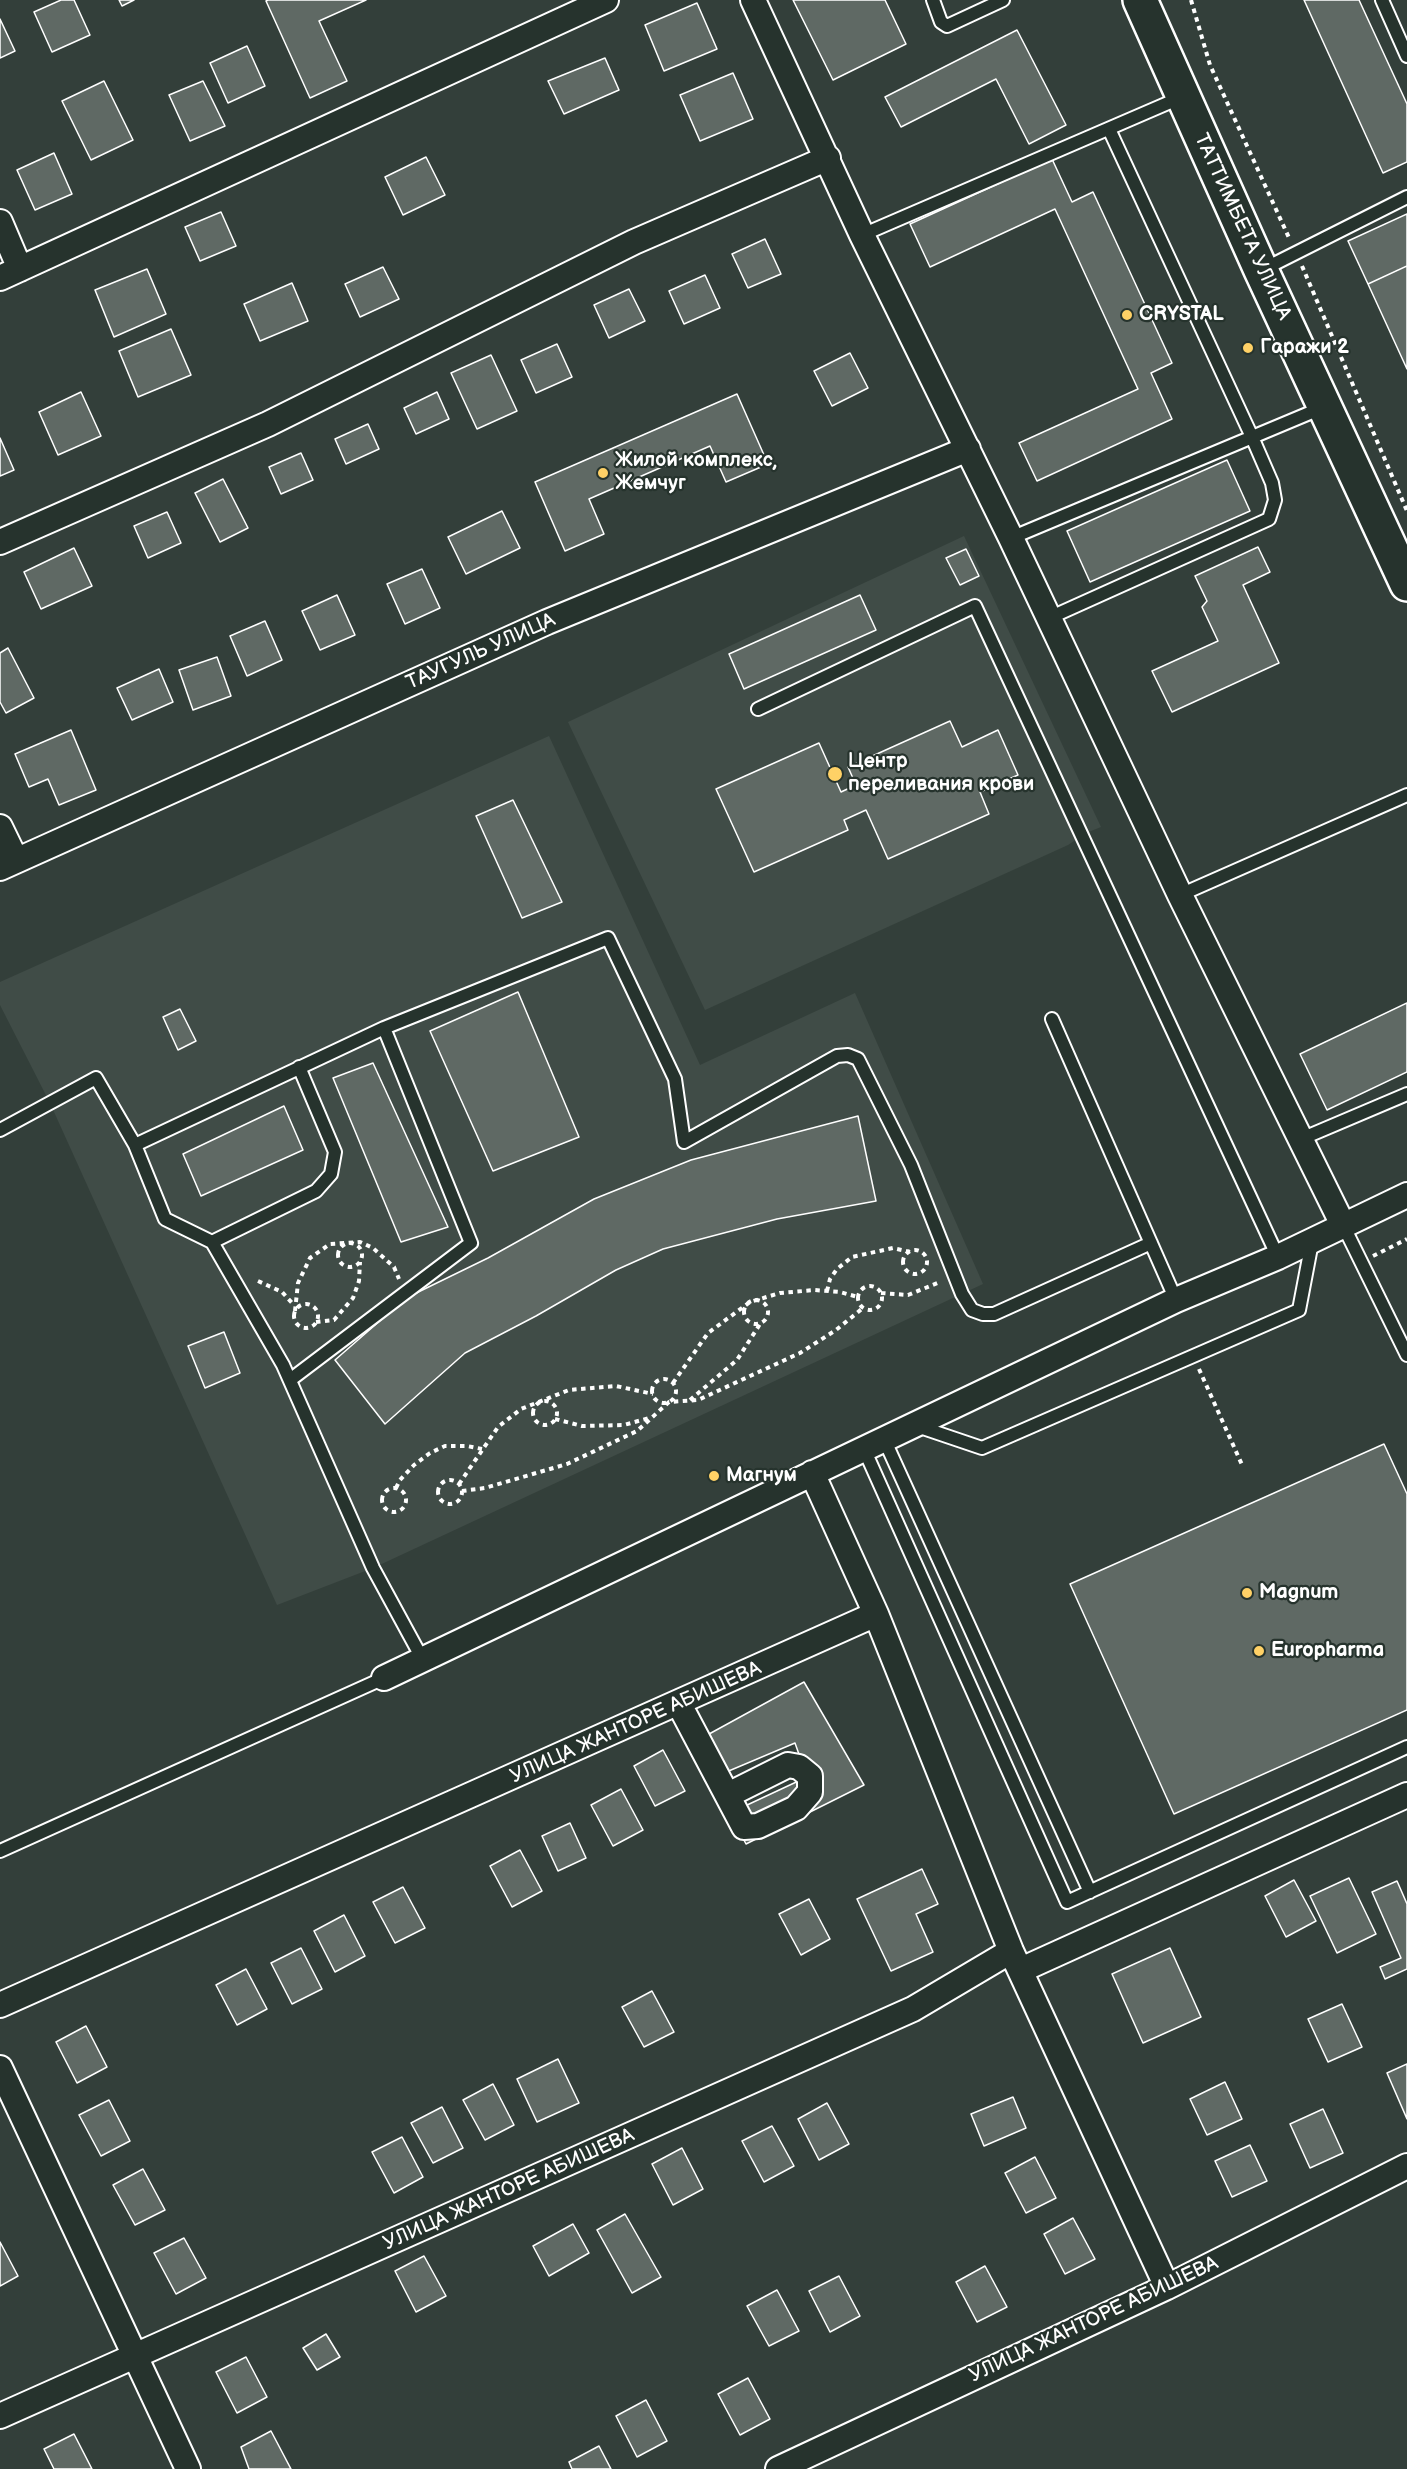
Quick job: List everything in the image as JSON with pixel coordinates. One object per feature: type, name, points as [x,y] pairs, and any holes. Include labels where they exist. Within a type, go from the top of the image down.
[{"type":"main road","name":"ТАТТИМБЕТА УЛИЦА","points":[[1140,0],[1261,270],[1405,576]]},
{"type":"street","points":[[0,222],[10,273],[606,0]]},
{"type":"street","points":[[753,0],[862,235],[968,448],[1179,896],[1344,1225]]},
{"type":"street","points":[[0,542],[268,424],[634,242],[828,158]]},
{"type":"street","name":"ТАУГУЛЬ УЛИЦА","points":[[8,864],[547,622],[968,448]]},
{"type":"street","points":[[0,827],[8,864]]},
{"type":"street","points":[[384,1678],[1176,1300],[1278,1257],[1407,1196]]},
{"type":"street","points":[[812,1473],[876,1614],[1016,1960],[1167,2287]]},
{"type":"street","name":"УЛИЦА ЖАНТОРЕ АБИШЕВА","points":[[0,2005],[679,1704],[876,1614]]},
{"type":"street","points":[[679,1704],[728,1795]]},
{"type":"street","name":"УЛИЦА ЖАНТОРЕ АБИШЕВА","points":[[0,2416],[913,2009],[1016,1960],[1407,1795]]},
{"type":"street","points":[[0,2068],[188,2469]]},
{"type":"street","name":"УЛИЦА ЖАНТОРЕ АБИШЕВА","points":[[778,2469],[1167,2287],[1407,2166]]},
{"type":"lane","points":[[933,0],[941,22],[947,26],[1003,0]]},
{"type":"lane","points":[[1382,0],[1407,56]]},
{"type":"lane","points":[[862,235],[1183,97]]},
{"type":"lane","points":[[1049,618],[1269,519],[1275,500],[1272,483],[1252,437],[1109,129]]},
{"type":"lane","points":[[1261,270],[1407,197]]},
{"type":"lane","points":[[1011,538],[1325,407]]},
{"type":"lane","points":[[758,709],[975,606],[1278,1257]]},
{"type":"lane","points":[[1179,896],[1407,795]]},
{"type":"lane","points":[[135,1145],[384,1028],[608,938],[675,1079],[684,1142],[837,1056],[848,1055],[858,1059],[911,1164],[962,1294],[972,1310],[983,1314],[994,1314],[1151,1243]]},
{"type":"lane","points":[[1052,1019],[1176,1300]]},
{"type":"lane","points":[[290,1380],[471,1243],[384,1028]]},
{"type":"lane","points":[[212,1242],[316,1191],[332,1174],[335,1152],[299,1067]]},
{"type":"lane","points":[[0,1130],[96,1078],[135,1145],[165,1219],[212,1242],[290,1380],[373,1568],[423,1660]]},
{"type":"lane","points":[[1301,1139],[1407,1094]]},
{"type":"lane","points":[[1344,1225],[1407,1355]]},
{"type":"lane","points":[[913,1425],[982,1448],[1299,1310],[1312,1239]]},
{"type":"lane","points":[[874,1444],[1090,1892]]},
{"type":"lane","points":[[874,1444],[1067,1902],[1407,1747]]},
{"type":"lane","points":[[0,1851],[384,1678]]},
{"type":"path","points":[[1360,1262],[1407,1239]]},
{"type":"path","points":[[347,1243],[358,1247],[362,1254],[359,1281],[353,1298],[334,1320],[316,1322],[310,1327],[299,1325],[294,1319],[298,1283],[310,1258],[330,1244],[360,1242],[373,1248],[394,1266],[399,1280]]},
{"type":"path","points":[[347,1243],[339,1250],[340,1262],[350,1267],[360,1262]]},
{"type":"path","points":[[827,1291],[830,1279],[837,1269],[852,1257],[893,1248],[910,1252],[917,1250],[926,1257],[927,1265],[923,1272],[915,1274],[906,1269],[904,1257],[910,1252]]},
{"type":"path","points":[[258,1281],[282,1292],[294,1305]]},
{"type":"path","points":[[881,1293],[881,1301],[877,1308],[870,1310],[863,1308],[858,1297],[861,1290],[868,1287],[875,1288],[881,1293],[908,1295],[940,1282]]},
{"type":"path","points":[[673,1383],[708,1333],[750,1302],[780,1293],[827,1291],[858,1297]]},
{"type":"path","points":[[750,1302],[745,1308],[744,1315],[748,1322],[759,1323]]},
{"type":"path","points":[[689,1401],[737,1360],[759,1323],[766,1319],[766,1307],[761,1302],[750,1302]]},
{"type":"path","points":[[295,1311],[300,1305],[311,1305],[317,1311],[316,1322]]},
{"type":"path","points":[[462,1491],[485,1488],[567,1464],[637,1431],[669,1402],[676,1394],[673,1383],[666,1379],[659,1381],[654,1386],[653,1394],[657,1401],[669,1402],[698,1400],[800,1353],[836,1330],[863,1308]]},
{"type":"path","points":[[459,1484],[498,1427],[521,1409],[538,1403],[543,1401],[553,1405],[557,1412],[555,1419],[545,1425],[535,1419],[534,1408],[538,1403],[556,1393],[616,1386],[653,1394]]},
{"type":"path","points":[[1206,1386],[1243,1467]]},
{"type":"path","points":[[555,1419],[582,1426],[624,1425],[653,1416]]},
{"type":"path","points":[[396,1488],[403,1492],[406,1503],[398,1511],[391,1511],[383,1503],[384,1496],[389,1490],[396,1488],[414,1465],[430,1453],[445,1446],[482,1449]]},
{"type":"path","points":[[452,1481],[459,1484],[462,1491],[460,1499],[454,1503],[447,1504],[439,1496],[439,1488],[445,1482],[452,1481]]},
{"type":"shaded area","name":"Центр переливания крови","points":[[964,536],[1101,827],[1086,833],[1068,845],[705,1010],[568,722]]},
{"type":"shaded area","points":[[549,736],[700,1065],[855,993],[983,1284],[373,1568],[277,1605],[50,1103],[0,1005],[0,982]]},
{"type":"building","points":[[61,0],[74,0],[90,35],[52,52],[34,12]]},
{"type":"building","points":[[119,0],[134,0],[122,6]]},
{"type":"building","points":[[366,0],[319,21],[347,81],[310,98],[266,1]]},
{"type":"building","points":[[793,0],[885,0],[906,44],[833,80]]},
{"type":"building","points":[[1304,0],[1359,0],[1407,104],[1407,162],[1383,173]]},
{"type":"building","points":[[697,3],[717,49],[664,71],[645,25]]},
{"type":"building","points":[[0,19],[15,51],[0,58]]},
{"type":"building","points":[[1017,30],[1066,125],[1029,144],[996,79],[901,127],[885,97]]},
{"type":"building","points":[[247,46],[265,86],[228,103],[210,63]]},
{"type":"building","points":[[605,58],[619,90],[564,114],[548,81]]},
{"type":"building","points":[[733,73],[753,119],[700,141],[680,95]]},
{"type":"building","points":[[104,81],[133,140],[91,160],[62,101]]},
{"type":"building","points":[[203,81],[225,126],[190,141],[169,95]]},
{"type":"building","points":[[54,153],[72,194],[35,210],[17,170]]},
{"type":"building","points":[[426,157],[445,195],[403,215],[385,177]]},
{"type":"building","name":"CRYSTAL","points":[[1052,159],[1072,202],[1093,192],[1172,363],[1151,373],[1172,419],[1037,481],[1019,443],[1138,389],[1055,209],[930,267],[910,224]]},
{"type":"building","points":[[221,212],[236,246],[200,261],[185,227]]},
{"type":"building","points":[[1407,214],[1407,266],[1368,284],[1348,241]]},
{"type":"building","points":[[765,239],[781,274],[748,288],[732,254]]},
{"type":"building","points":[[1407,266],[1407,369],[1368,284]]},
{"type":"building","points":[[383,267],[399,299],[360,317],[345,284]]},
{"type":"building","points":[[147,269],[166,314],[114,337],[95,290]]},
{"type":"building","points":[[705,275],[720,308],[684,324],[669,291]]},
{"type":"building","points":[[292,283],[308,321],[260,341],[244,304]]},
{"type":"building","points":[[629,289],[645,321],[609,338],[594,305]]},
{"type":"building","points":[[171,329],[191,375],[138,397],[119,351]]},
{"type":"building","points":[[557,344],[572,377],[536,393],[521,360]]},
{"type":"building","points":[[850,353],[868,388],[832,406],[814,371]]},
{"type":"building","points":[[491,355],[517,411],[477,429],[451,373]]},
{"type":"building","points":[[81,392],[101,436],[58,455],[39,412]]},
{"type":"building","points":[[437,392],[449,419],[416,434],[404,408]]},
{"type":"building","name":"Жилой комплекс, Жемчуг","points":[[737,394],[768,464],[726,482],[710,446],[589,499],[604,534],[565,551],[535,482]]},
{"type":"building","points":[[368,424],[379,449],[346,464],[335,439]]},
{"type":"building","points":[[0,438],[14,470],[0,476]]},
{"type":"building","points":[[301,453],[313,480],[281,494],[269,467]]},
{"type":"building","points":[[1227,460],[1250,511],[1090,582],[1067,531]]},
{"type":"building","points":[[223,479],[248,528],[220,542],[195,493]]},
{"type":"building","points":[[502,511],[520,548],[466,574],[448,537]]},
{"type":"building","points":[[167,512],[181,543],[148,558],[134,526]]},
{"type":"building","points":[[1258,547],[1270,572],[1243,585],[1279,663],[1172,712],[1152,671],[1218,641],[1202,607],[1207,601],[1195,576]]},
{"type":"building","points":[[74,548],[92,586],[41,609],[24,572]]},
{"type":"building","points":[[966,549],[979,576],[960,585],[946,558]]},
{"type":"building","points":[[422,569],[440,608],[405,624],[387,584]]},
{"type":"building","points":[[337,595],[355,635],[320,650],[302,611]]},
{"type":"building","points":[[860,595],[876,630],[744,689],[729,654]]},
{"type":"building","points":[[265,621],[282,660],[247,676],[230,636]]},
{"type":"building","points":[[8,648],[34,698],[6,713],[0,702],[0,653]]},
{"type":"building","points":[[217,657],[231,696],[193,710],[179,670]]},
{"type":"building","points":[[159,669],[173,702],[132,720],[117,688]]},
{"type":"building","points":[[950,721],[962,747],[998,730],[1018,775],[980,792],[989,814],[888,859],[866,810],[844,820],[848,830],[754,872],[716,789],[819,743],[841,792],[856,785],[848,767]]},
{"type":"building","points":[[71,730],[96,790],[59,805],[48,779],[29,787],[15,754]]},
{"type":"building","points":[[513,800],[562,902],[522,918],[476,816]]},
{"type":"building","points":[[518,992],[579,1137],[493,1171],[430,1031]]},
{"type":"building","points":[[1407,1003],[1407,1072],[1327,1110],[1300,1054]]},
{"type":"building","points":[[180,1009],[196,1041],[178,1050],[163,1017]]},
{"type":"building","points":[[373,1063],[448,1227],[401,1242],[333,1078]]},
{"type":"building","points":[[284,1106],[303,1150],[201,1196],[183,1154]]},
{"type":"building","points":[[858,1116],[876,1201],[777,1219],[663,1249],[616,1270],[465,1353],[385,1424],[335,1360],[406,1298],[488,1258],[594,1199],[691,1160]]},
{"type":"building","points":[[224,1332],[240,1373],[205,1388],[188,1346]]},
{"type":"building","name":"Magnum","points":[[1384,1444],[1407,1494],[1407,1710],[1174,1814],[1070,1584]]},
{"type":"building","points":[[804,1682],[864,1785],[746,1844],[730,1813],[807,1777],[795,1743],[705,1781],[689,1745]]},
{"type":"building","points":[[663,1750],[685,1791],[655,1806],[634,1766]]},
{"type":"building","points":[[621,1789],[643,1830],[613,1846],[591,1805]]},
{"type":"building","points":[[570,1823],[586,1858],[558,1871],[542,1836]]},
{"type":"building","points":[[520,1850],[542,1891],[512,1907],[490,1866]]},
{"type":"building","points":[[922,1869],[938,1904],[916,1914],[933,1952],[891,1971],[857,1899]]},
{"type":"building","points":[[1349,1878],[1376,1934],[1337,1953],[1310,1896]]},
{"type":"building","points":[[1294,1880],[1316,1921],[1286,1937],[1265,1896]]},
{"type":"building","points":[[1397,1881],[1407,1904],[1407,1969],[1385,1979],[1380,1967],[1401,1958],[1372,1892]]},
{"type":"building","points":[[403,1887],[425,1928],[395,1943],[373,1902]]},
{"type":"building","points":[[809,1899],[830,1939],[801,1955],[779,1914]]},
{"type":"building","points":[[344,1915],[365,1956],[335,1972],[314,1931]]},
{"type":"building","points":[[301,1948],[322,1989],[292,2004],[271,1963]]},
{"type":"building","points":[[1170,1948],[1201,2017],[1143,2043],[1112,1974]]},
{"type":"building","points":[[246,1969],[267,2009],[237,2025],[216,1985]]},
{"type":"building","points":[[652,1991],[674,2032],[644,2047],[622,2007]]},
{"type":"building","points":[[1342,2004],[1362,2047],[1328,2062],[1308,2019]]},
{"type":"building","points":[[86,2026],[107,2067],[77,2083],[56,2042]]},
{"type":"building","points":[[558,2059],[579,2103],[537,2122],[517,2079]]},
{"type":"building","points":[[1407,2064],[1407,2119],[1387,2073]]},
{"type":"building","points":[[1225,2082],[1242,2119],[1207,2135],[1190,2099]]},
{"type":"building","points":[[493,2084],[514,2125],[485,2140],[463,2100]]},
{"type":"building","points":[[1013,2097],[1026,2128],[984,2146],[971,2114]]},
{"type":"building","points":[[109,2100],[130,2141],[101,2156],[79,2115]]},
{"type":"building","points":[[827,2103],[849,2144],[819,2160],[798,2119]]},
{"type":"building","points":[[442,2107],[463,2148],[433,2163],[411,2123]]},
{"type":"building","points":[[1323,2109],[1343,2153],[1310,2168],[1290,2124]]},
{"type":"building","points":[[772,2126],[794,2166],[764,2182],[742,2141]]},
{"type":"building","points":[[402,2137],[423,2177],[394,2193],[372,2152]]},
{"type":"building","points":[[1250,2145],[1267,2181],[1232,2197],[1215,2161]]},
{"type":"building","points":[[682,2148],[703,2189],[673,2205],[652,2164]]},
{"type":"building","points":[[1035,2157],[1056,2198],[1026,2213],[1005,2173]]},
{"type":"building","points":[[143,2169],[165,2210],[135,2225],[113,2185]]},
{"type":"building","points":[[625,2214],[661,2277],[632,2293],[597,2230]]},
{"type":"building","points":[[1073,2218],[1095,2259],[1065,2274],[1044,2234]]},
{"type":"building","points":[[573,2224],[589,2253],[549,2276],[533,2246]]},
{"type":"building","points":[[184,2238],[206,2278],[176,2294],[154,2253]]},
{"type":"building","points":[[0,2242],[18,2276],[0,2286]]},
{"type":"building","points":[[424,2256],[446,2296],[416,2312],[395,2271]]},
{"type":"building","points":[[985,2266],[1007,2307],[977,2322],[956,2282]]},
{"type":"building","points":[[839,2276],[860,2316],[830,2332],[809,2291]]},
{"type":"building","points":[[777,2290],[799,2331],[769,2346],[747,2306]]},
{"type":"building","points":[[326,2334],[340,2357],[317,2370],[303,2348]]},
{"type":"building","points":[[246,2357],[267,2397],[237,2413],[216,2372]]},
{"type":"building","points":[[748,2378],[770,2419],[740,2435],[718,2394]]},
{"type":"building","points":[[646,2400],[667,2441],[637,2457],[616,2416]]},
{"type":"building","points":[[271,2431],[291,2469],[249,2469],[241,2447]]},
{"type":"building","points":[[74,2434],[92,2469],[54,2469],[44,2449]]},
{"type":"building","points":[[599,2446],[611,2469],[572,2469],[569,2462]]},
{"type":"place","name":"CRYSTAL","points":[[1127,315]]},
{"type":"place","name":"Гаражи 2","points":[[1248,348]]},
{"type":"place","name":"Жилой комплекс, Жемчуг","points":[[603,473]]},
{"type":"place","name":"Центр переливания крови","points":[[835,774]]},
{"type":"place","name":"Магнум","points":[[714,1476]]},
{"type":"place","name":"Magnum","points":[[1247,1593]]},
{"type":"place","name":"Europharma","points":[[1259,1651]]}]
